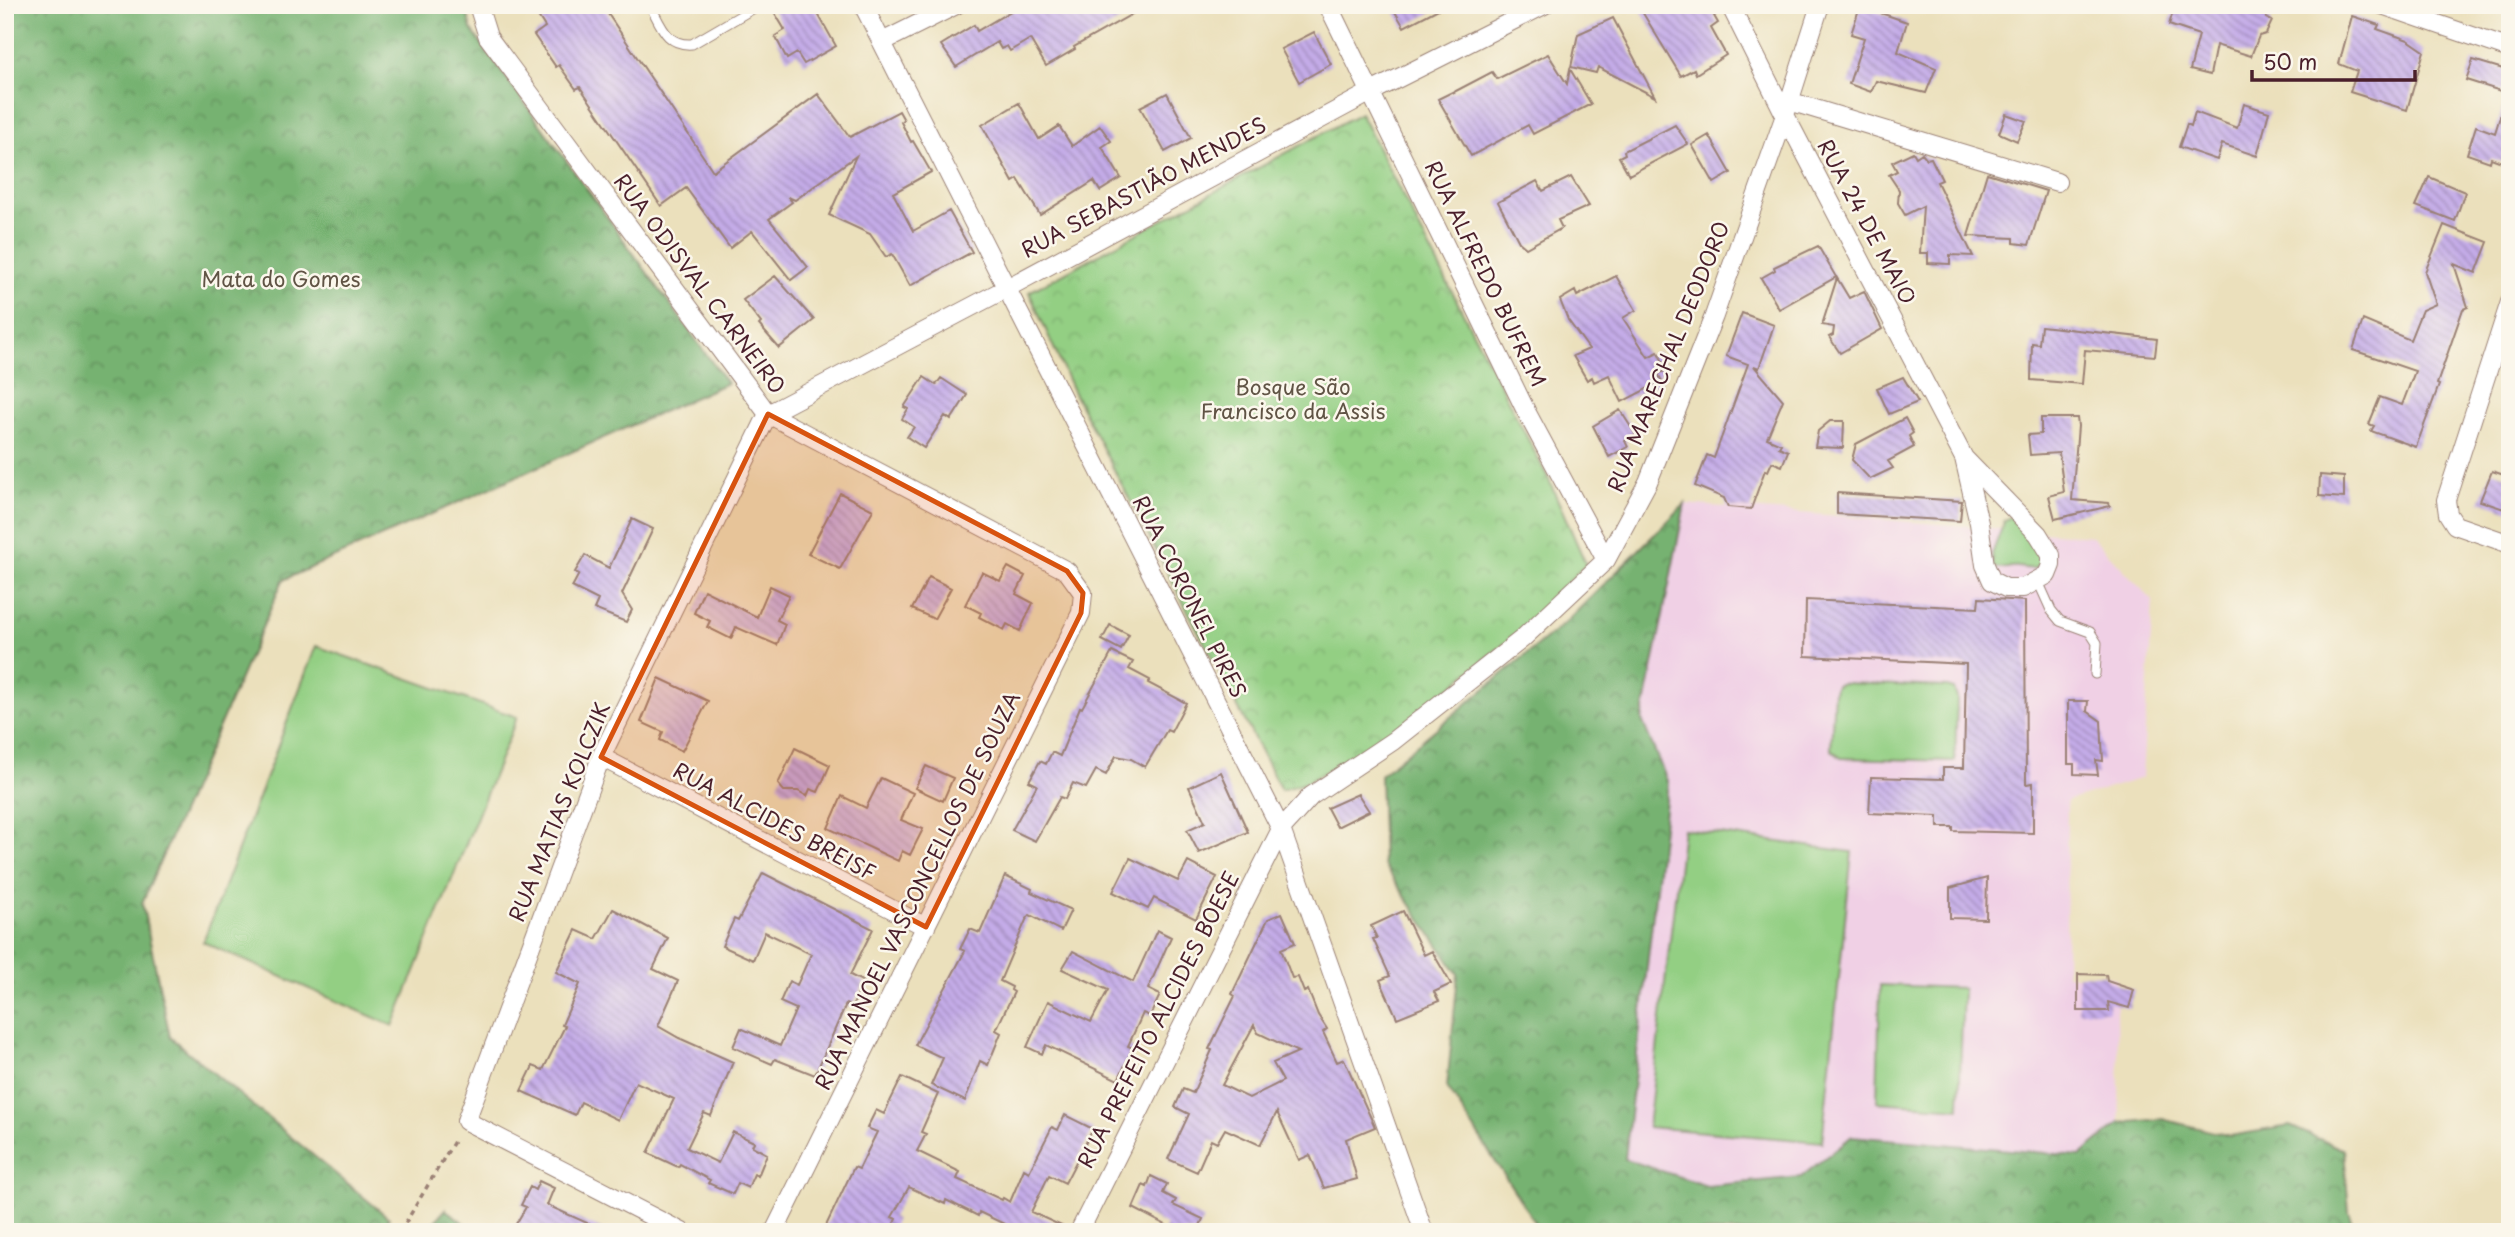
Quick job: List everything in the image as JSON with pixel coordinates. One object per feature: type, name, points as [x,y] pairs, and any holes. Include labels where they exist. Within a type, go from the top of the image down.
[{"type":"street","name":"RUA ODISVAL CARNEIRO","points":[[478,5],[488,37],[768,414],[1067,571]]},
{"type":"street","name":"RUA CORONEL PIRES","points":[[863,5],[1281,829],[1424,1232]]},
{"type":"street","points":[[882,43],[956,5]]},
{"type":"street","name":"RUA ALFREDO BUFREM","points":[[1328,5],[1527,413],[1606,560]]},
{"type":"street","name":"RUA SEBASTIÃO MENDES","points":[[768,414],[1371,92],[1544,5]]},
{"type":"street","name":"RUA 24 DE MAIO","points":[[1730,5],[1787,108],[1964,458],[1979,523],[1985,565],[1992,581],[2006,588],[2023,588],[2047,575],[2051,555],[2038,534],[1964,458]]},
{"type":"street","name":"RUA MARECHAL DEODORO","points":[[1281,829],[1311,796],[1393,741],[1522,639],[1606,560],[1648,482],[1714,316],[1820,5]]},
{"type":"street","points":[[2382,5],[2510,49]]},
{"type":"street","points":[[1787,108],[2057,182]]},
{"type":"street","points":[[2510,302],[2446,500],[2448,514],[2455,525],[2510,544]]},
{"type":"street","name":"RUA MATIAS KOLCZIK","points":[[466,1121],[601,757],[768,414]]},
{"type":"street","name":"RUA MANOEL VASCONCELLOS DE SOUZA","points":[[774,1232],[1081,614],[1083,593],[1067,571]]},
{"type":"street","name":"RUA ALCIDES BREISF","points":[[601,757],[926,927]]},
{"type":"street","name":"RUA PREFEITO ALCIDES BOESE","points":[[1079,1232],[1281,829]]},
{"type":"street","points":[[466,1121],[682,1232]]},
{"type":"lane","points":[[650,5],[671,41],[680,45],[692,44],[759,5]]},
{"type":"lane","points":[[2037,579],[2051,610],[2060,621],[2090,632],[2096,643],[2095,674]]},
{"type":"path","points":[[400,1232],[466,1121]]},
{"type":"highlighted area","points":[[768,414],[1067,571],[1083,593],[1081,613],[926,927],[601,757]]},
{"type":"shaded area","points":[[1685,504],[2092,536],[2153,601],[2142,778],[2067,801],[2066,975],[2116,978],[2120,1123],[2080,1156],[1852,1136],[1801,1177],[1707,1186],[1625,1159],[1668,783],[1642,720]]},
{"type":"green space","name":"Mata do Gomes","points":[[5,5],[466,5],[471,29],[727,383],[283,580],[142,903],[170,1037],[389,1218],[376,1232],[5,1232]]},
{"type":"green space","name":"Bosque São Francisco da Assis","points":[[1360,113],[1548,478],[1586,564],[1518,633],[1389,736],[1305,783],[1281,790],[1073,391],[1029,292]]},
{"type":"green space","points":[[1685,504],[1642,720],[1668,783],[1625,1159],[1707,1186],[1801,1177],[1852,1136],[2080,1156],[2120,1123],[2162,1119],[2230,1136],[2290,1126],[2344,1150],[2349,1212],[2357,1232],[1541,1232],[1447,1087],[1458,974],[1383,864],[1380,775],[1566,622]]},
{"type":"green space","points":[[2016,517],[2045,555],[2036,568],[1994,568],[1992,554],[2005,520]]},
{"type":"green space","points":[[316,646],[517,717],[393,1026],[203,942]]},
{"type":"green space","points":[[1843,683],[1954,689],[1957,698],[1955,761],[1841,758],[1831,749],[1834,691],[1836,685]]},
{"type":"green space","points":[[1683,829],[1852,852],[1822,1142],[1648,1127]]},
{"type":"green space","points":[[1880,985],[1963,988],[1959,1108],[1877,1102]]},
{"type":"green space","points":[[446,1210],[477,1232],[425,1232]]},
{"type":"building","points":[[531,5],[602,5],[713,171],[818,94],[850,137],[899,111],[904,120],[901,122],[911,142],[913,141],[931,172],[893,193],[913,231],[949,211],[972,252],[910,286],[892,254],[886,257],[870,234],[829,215],[856,156],[795,200],[788,197],[792,202],[769,219],[808,267],[791,280],[752,231],[730,248],[686,188],[661,206],[580,87],[576,89],[559,65],[556,67],[534,35],[545,27]]},
{"type":"building","points":[[770,5],[813,5],[836,46],[804,64],[797,53],[787,59],[775,36],[785,30]]},
{"type":"building","points":[[1021,5],[1148,5],[1046,66],[1030,39],[1010,51],[1007,46],[1001,49],[997,42],[956,67],[941,45],[974,25],[977,31]]},
{"type":"building","points":[[1391,5],[1446,5],[1404,27]]},
{"type":"building","points":[[1638,5],[1719,5],[1720,11],[1714,16],[1718,23],[1711,28],[1726,55],[1696,74],[1694,69],[1681,76]]},
{"type":"building","points":[[2175,5],[2271,5],[2266,18],[2272,21],[2266,34],[2259,36],[2251,56],[2216,45],[2210,75],[2190,70],[2199,35],[2169,25]]},
{"type":"building","points":[[1860,6],[1907,22],[1898,52],[1936,68],[1926,93],[1876,81],[1871,92],[1849,84],[1864,38],[1851,34]]},
{"type":"building","points":[[2352,16],[2379,25],[2377,29],[2408,40],[2424,51],[2407,110],[2350,92],[2357,71],[2339,64]]},
{"type":"building","points":[[1613,18],[1655,97],[1598,67],[1596,73],[1571,67],[1578,34]]},
{"type":"building","points":[[1314,32],[1331,64],[1299,82],[1281,49]]},
{"type":"building","points":[[1548,54],[1567,84],[1570,69],[1591,104],[1533,134],[1528,125],[1471,156],[1438,99],[1492,72],[1497,79]]},
{"type":"building","points":[[2473,60],[2510,71],[2510,94],[2466,80]]},
{"type":"building","points":[[1167,93],[1191,138],[1165,152],[1140,107]]},
{"type":"building","points":[[2506,97],[2510,98],[2510,165],[2467,154],[2476,126],[2495,133]]},
{"type":"building","points":[[1019,103],[1039,139],[1059,126],[1072,146],[1100,126],[1111,141],[1102,147],[1121,178],[1100,191],[1094,181],[1040,215],[1018,179],[1013,182],[982,125]]},
{"type":"building","points":[[2244,104],[2269,112],[2257,156],[2222,144],[2217,160],[2179,147],[2187,124],[2191,126],[2195,112],[2237,128]]},
{"type":"building","points":[[2006,114],[2026,121],[2017,141],[1999,133]]},
{"type":"building","points":[[1675,125],[1688,144],[1629,175],[1619,157],[1625,154],[1624,151]]},
{"type":"building","points":[[1709,135],[1731,173],[1714,183],[1692,145]]},
{"type":"building","points":[[1913,152],[1916,157],[1922,153],[1927,159],[1931,158],[1942,180],[1937,182],[1973,256],[1950,255],[1950,264],[1928,263],[1928,253],[1920,253],[1923,206],[1905,215],[1898,203],[1899,190],[1889,175],[1897,171],[1892,162]]},
{"type":"building","points":[[1987,173],[2046,191],[2029,245],[2014,243],[2014,238],[1968,236]]},
{"type":"building","points":[[1571,177],[1589,206],[1558,220],[1562,228],[1526,248],[1519,242],[1498,202],[1537,181],[1543,191]]},
{"type":"building","points":[[2429,177],[2465,192],[2455,221],[2416,206]]},
{"type":"building","points":[[2444,225],[2488,242],[2476,273],[2454,264],[2468,307],[2463,309],[2416,447],[2371,431],[2374,426],[2369,424],[2380,397],[2402,405],[2415,371],[2353,350],[2363,320],[2410,340],[2422,310],[2436,304],[2425,272]]},
{"type":"building","points":[[1818,246],[1836,277],[1779,309],[1761,278],[1775,270],[1774,267]]},
{"type":"building","points":[[775,276],[814,320],[779,348],[759,325],[761,323],[743,300]]},
{"type":"building","points":[[1616,276],[1636,310],[1623,318],[1648,357],[1658,352],[1667,370],[1658,374],[1662,381],[1622,402],[1609,375],[1594,382],[1592,377],[1587,380],[1573,356],[1589,349],[1568,320],[1560,300],[1575,291],[1577,296]]},
{"type":"building","points":[[1837,278],[1849,298],[1864,291],[1882,329],[1840,353],[1829,337],[1833,335],[1834,327],[1822,325]]},
{"type":"building","points":[[1742,313],[1774,325],[1759,368],[1754,366],[1783,400],[1767,438],[1781,444],[1779,447],[1788,451],[1782,466],[1772,462],[1768,471],[1765,470],[1751,509],[1728,507],[1724,498],[1695,486],[1707,455],[1714,458],[1748,364],[1726,356]]},
{"type":"building","points":[[2041,326],[2157,339],[2155,356],[2085,350],[2082,384],[2031,380],[2032,343],[2039,344]]},
{"type":"building","points":[[924,377],[936,385],[941,378],[967,395],[951,420],[945,416],[924,448],[907,437],[914,427],[902,419],[908,409],[904,407]]},
{"type":"building","points":[[1903,377],[1918,402],[1889,414],[1877,388]]},
{"type":"building","points":[[1620,410],[1636,435],[1625,441],[1628,447],[1609,457],[1593,426]]},
{"type":"building","points":[[1905,418],[1913,433],[1909,436],[1914,447],[1888,461],[1893,468],[1870,479],[1852,460],[1856,444]]},
{"type":"building","points":[[2041,418],[2077,418],[2072,500],[2109,503],[2110,506],[2055,519],[2049,496],[2064,492],[2059,453],[2030,455],[2028,435],[2041,434]]},
{"type":"building","points":[[1830,421],[1844,421],[1843,448],[1815,447],[1818,431]]},
{"type":"building","points":[[2492,471],[2510,477],[2510,511],[2480,501]]},
{"type":"building","points":[[2320,475],[2344,477],[2344,498],[2319,496]]},
{"type":"building","points":[[840,493],[873,510],[840,569],[808,554]]},
{"type":"building","points":[[1837,493],[1962,501],[1960,521],[1837,514]]},
{"type":"building","points":[[632,519],[653,529],[622,594],[632,610],[626,622],[594,609],[598,600],[572,587],[579,574],[575,572],[585,555],[609,568]]},
{"type":"building","points":[[1008,567],[1025,576],[1016,594],[1033,603],[1020,631],[1007,624],[1004,630],[979,617],[981,613],[965,605],[982,572],[1000,581]]},
{"type":"building","points":[[929,577],[951,588],[934,619],[912,609]]},
{"type":"building","points":[[770,586],[789,595],[777,620],[785,624],[777,645],[736,627],[731,639],[707,627],[710,621],[694,613],[704,590],[757,617]]},
{"type":"building","points":[[1979,598],[2025,601],[2026,784],[2033,783],[2033,833],[1953,831],[1953,827],[1938,827],[1938,816],[1869,813],[1871,777],[1943,779],[1943,768],[1964,768],[1966,664],[1805,656],[1806,600],[1978,608]]},
{"type":"building","points":[[1110,625],[1129,635],[1121,650],[1102,640]]},
{"type":"building","points":[[1112,652],[1133,662],[1129,669],[1150,680],[1148,683],[1186,703],[1171,732],[1167,730],[1145,767],[1131,759],[1116,756],[1106,775],[1096,770],[1086,788],[1073,783],[1065,799],[1060,797],[1035,841],[1012,830],[1037,785],[1029,781],[1040,761],[1046,764],[1052,752],[1060,756],[1080,707],[1082,708]]},
{"type":"building","points":[[659,678],[708,701],[682,751],[660,740],[663,732],[641,722]]},
{"type":"building","points":[[2068,701],[2088,701],[2087,711],[2101,721],[2103,761],[2096,760],[2098,775],[2074,774],[2074,764],[2068,764]]},
{"type":"building","points":[[795,748],[830,765],[818,792],[810,789],[807,796],[798,791],[784,791],[778,784]]},
{"type":"building","points":[[926,766],[953,778],[943,801],[915,788]]},
{"type":"building","points":[[1221,772],[1248,832],[1199,853],[1187,830],[1205,822],[1189,787]]},
{"type":"building","points":[[881,778],[913,793],[901,820],[923,829],[910,855],[902,851],[898,861],[828,828],[842,796],[866,808]]},
{"type":"building","points":[[1358,794],[1369,811],[1337,827],[1327,808]]},
{"type":"building","points":[[1130,858],[1178,881],[1188,862],[1217,877],[1196,919],[1154,898],[1148,909],[1113,892]]},
{"type":"building","points":[[763,873],[873,929],[850,975],[864,982],[852,1007],[846,1004],[815,1075],[775,1059],[772,1064],[733,1047],[741,1028],[780,1046],[796,1009],[780,1002],[789,981],[797,985],[811,954],[765,932],[753,960],[722,946],[734,919],[738,921]]},
{"type":"building","points":[[1005,876],[1032,889],[1031,892],[1071,910],[1061,931],[1030,915],[1026,920],[1000,981],[1012,987],[1014,992],[996,1030],[1001,1033],[988,1065],[980,1061],[965,1101],[931,1085],[943,1058],[915,1045],[965,951],[960,949],[970,929],[980,933]]},
{"type":"building","points":[[1987,878],[1986,919],[1950,918],[1950,888]]},
{"type":"building","points":[[613,909],[668,938],[653,969],[678,981],[658,1026],[733,1062],[711,1116],[704,1113],[687,1148],[718,1163],[733,1132],[754,1142],[752,1146],[767,1154],[758,1176],[754,1174],[748,1188],[738,1183],[733,1194],[708,1183],[710,1180],[680,1164],[678,1167],[648,1153],[674,1099],[636,1082],[618,1120],[581,1102],[575,1115],[521,1091],[533,1066],[543,1070],[565,1026],[562,1025],[580,984],[556,972],[576,930],[596,939]]},
{"type":"building","points":[[1403,911],[1424,955],[1432,951],[1451,984],[1434,992],[1439,1001],[1397,1018],[1380,980],[1390,976],[1373,939],[1377,938],[1371,926]]},
{"type":"building","points":[[1282,913],[1295,943],[1281,949],[1292,978],[1298,977],[1304,992],[1308,990],[1327,1029],[1323,1032],[1337,1062],[1344,1059],[1375,1127],[1346,1139],[1357,1179],[1324,1188],[1310,1155],[1299,1160],[1277,1112],[1260,1145],[1225,1129],[1217,1143],[1211,1140],[1197,1172],[1168,1159],[1189,1114],[1175,1107],[1183,1089],[1193,1093],[1212,1050],[1209,1049],[1235,996],[1232,994],[1268,919]],"holes":[[[1254,1025],[1258,1033],[1298,1052],[1273,1063],[1283,1081],[1249,1098],[1222,1085]]]},
{"type":"building","points":[[1157,930],[1171,937],[1148,989],[1160,995],[1150,1016],[1143,1013],[1128,1046],[1133,1048],[1118,1080],[1046,1045],[1042,1054],[1027,1047],[1048,1001],[1091,1022],[1108,990],[1062,969],[1073,951],[1133,982]]},
{"type":"building","points":[[2078,974],[2106,975],[2107,981],[2134,990],[2129,1008],[2108,1002],[2109,1011],[2078,1011]]},
{"type":"building","points":[[902,1077],[938,1094],[921,1132],[926,1134],[917,1151],[960,1172],[957,1179],[1002,1200],[1003,1198],[1010,1202],[1024,1169],[1029,1172],[1052,1127],[1058,1130],[1065,1115],[1093,1129],[1065,1183],[1049,1175],[1031,1212],[1068,1229],[1068,1232],[1021,1232],[979,1212],[978,1216],[946,1200],[945,1204],[909,1187],[892,1217],[896,1219],[890,1232],[823,1232],[854,1167],[859,1169],[877,1132],[867,1128],[876,1110],[884,1114]]},
{"type":"building","points":[[1151,1176],[1167,1184],[1163,1193],[1176,1200],[1173,1205],[1203,1219],[1197,1232],[1163,1232],[1166,1225],[1133,1208],[1143,1185],[1147,1187]]},
{"type":"building","points":[[539,1181],[554,1188],[547,1205],[607,1232],[530,1232],[516,1224],[526,1207],[521,1205],[530,1187],[535,1190]]}]
